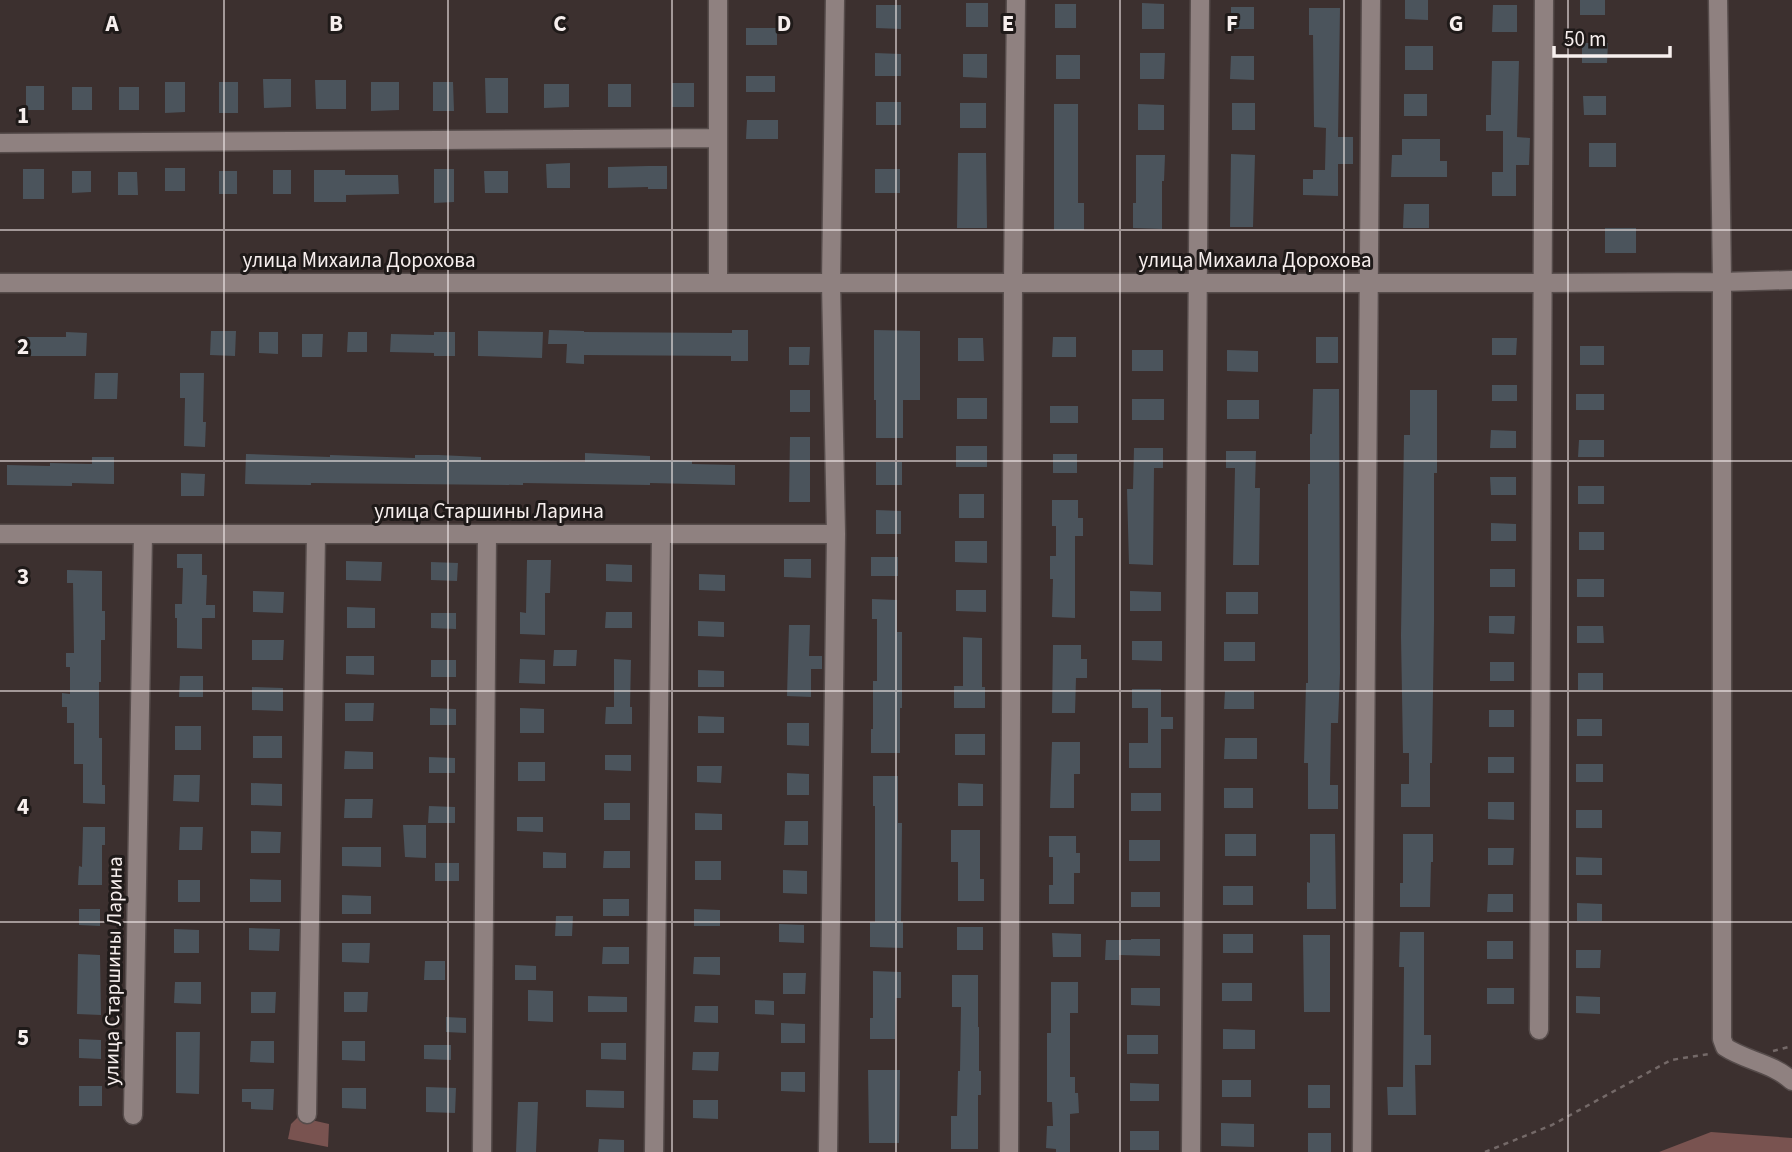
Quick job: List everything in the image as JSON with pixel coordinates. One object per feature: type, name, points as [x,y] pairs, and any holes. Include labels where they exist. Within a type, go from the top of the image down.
[{"type":"street","points":[[718,0],[718,283]]},
{"type":"street","points":[[828,1152],[836,534],[831,283],[835,0]]},
{"type":"street","points":[[1009,1152],[1016,0]]},
{"type":"street","points":[[1191,1152],[1200,0]]},
{"type":"street","points":[[1362,1152],[1371,0]]},
{"type":"street","points":[[1539,1030],[1544,0]]},
{"type":"street","points":[[1718,0],[1722,282],[1723,1039],[1725,1047],[1735,1054],[1762,1062],[1784,1073],[1792,1081]]},
{"type":"street","points":[[0,143],[719,138]]},
{"type":"street","name":"улица Михаила Дорохова","points":[[0,283],[1198,284],[1722,282],[1792,279]]},
{"type":"street","name":"улица Старшины Ларина","points":[[0,534],[836,534]]},
{"type":"street","name":"улица Старшины Ларина","points":[[133,1115],[143,534]]},
{"type":"street","points":[[307,1114],[316,534]]},
{"type":"street","points":[[482,1152],[487,534]]},
{"type":"street","points":[[654,1152],[661,534]]},
{"type":"path","points":[[1485,1152],[1552,1125],[1671,1060],[1709,1054],[1719,1056]]},
{"type":"shaded area","points":[[298,1117],[329,1124],[328,1147],[288,1139],[291,1124]]},
{"type":"shaded area","points":[[1711,1132],[1792,1138],[1792,1152],[1659,1152]]},
{"type":"building","points":[[1405,0],[1428,0],[1428,20],[1405,19]]},
{"type":"building","points":[[1580,0],[1605,0],[1605,15],[1580,15]]},
{"type":"building","points":[[966,3],[988,3],[988,27],[966,27]]},
{"type":"building","points":[[1142,3],[1164,4],[1164,29],[1142,29]]},
{"type":"building","points":[[1055,4],[1076,4],[1076,28],[1055,28]]},
{"type":"building","points":[[876,5],[901,5],[901,29],[876,28]]},
{"type":"building","points":[[1493,5],[1517,5],[1517,32],[1492,32]]},
{"type":"building","points":[[1231,7],[1254,7],[1254,29],[1231,29]]},
{"type":"building","points":[[1309,8],[1340,8],[1338,137],[1353,137],[1353,164],[1338,164],[1338,196],[1303,195],[1303,179],[1313,179],[1313,170],[1325,170],[1326,128],[1314,127],[1313,35],[1309,35]]},
{"type":"building","points":[[746,28],[777,28],[777,45],[746,45]]},
{"type":"building","points":[[1582,43],[1608,43],[1607,63],[1582,63]]},
{"type":"building","points":[[1405,46],[1433,46],[1433,70],[1405,70]]},
{"type":"building","points":[[875,53],[901,54],[901,76],[875,76]]},
{"type":"building","points":[[1140,53],[1165,53],[1164,79],[1140,79]]},
{"type":"building","points":[[963,54],[987,54],[987,78],[963,77]]},
{"type":"building","points":[[1056,55],[1080,55],[1080,79],[1056,79]]},
{"type":"building","points":[[1231,56],[1254,56],[1254,80],[1230,79]]},
{"type":"building","points":[[1492,61],[1519,61],[1517,137],[1530,138],[1529,165],[1516,165],[1516,196],[1492,196],[1492,172],[1503,172],[1503,131],[1486,131],[1486,115],[1491,115]]},
{"type":"building","points":[[746,76],[775,76],[775,92],[746,92]]},
{"type":"building","points":[[485,78],[508,78],[508,113],[486,113]]},
{"type":"building","points":[[263,79],[291,79],[291,107],[264,108]]},
{"type":"building","points":[[315,80],[346,80],[346,109],[316,109]]},
{"type":"building","points":[[165,82],[185,82],[185,112],[165,113]]},
{"type":"building","points":[[219,82],[238,82],[238,113],[219,113]]},
{"type":"building","points":[[371,82],[399,82],[399,110],[371,111]]},
{"type":"building","points":[[433,82],[453,82],[454,111],[433,111]]},
{"type":"building","points":[[672,83],[694,83],[694,107],[672,107]]},
{"type":"building","points":[[544,84],[569,84],[569,107],[544,108]]},
{"type":"building","points":[[608,84],[631,84],[631,107],[608,107]]},
{"type":"building","points":[[26,86],[44,86],[44,110],[26,110]]},
{"type":"building","points":[[72,87],[92,87],[92,110],[72,110]]},
{"type":"building","points":[[119,87],[139,87],[139,110],[119,110]]},
{"type":"building","points":[[1404,94],[1427,94],[1427,116],[1404,116]]},
{"type":"building","points":[[1583,96],[1606,96],[1606,115],[1584,115]]},
{"type":"building","points":[[876,102],[901,102],[901,125],[876,125]]},
{"type":"building","points":[[960,103],[986,103],[986,128],[960,128]]},
{"type":"building","points":[[1232,103],[1255,103],[1255,130],[1232,130]]},
{"type":"building","points":[[1054,104],[1078,104],[1078,203],[1084,203],[1084,230],[1054,230]]},
{"type":"building","points":[[1138,104],[1164,105],[1164,130],[1138,130]]},
{"type":"building","points":[[747,120],[778,120],[778,139],[746,139]]},
{"type":"building","points":[[1402,139],[1440,139],[1440,161],[1447,161],[1447,177],[1391,177],[1392,155],[1402,155]]},
{"type":"building","points":[[1589,143],[1616,143],[1616,167],[1589,167]]},
{"type":"building","points":[[958,153],[986,153],[987,228],[957,228]]},
{"type":"building","points":[[1231,154],[1255,155],[1253,227],[1230,227]]},
{"type":"building","points":[[1136,155],[1165,155],[1162,229],[1133,228]]},
{"type":"building","points":[[570,163],[570,188],[547,188],[546,164]]},
{"type":"building","points":[[667,166],[667,189],[608,188],[608,167]]},
{"type":"building","points":[[165,168],[185,168],[185,191],[165,191]]},
{"type":"building","points":[[23,169],[44,169],[44,199],[23,199]]},
{"type":"building","points":[[434,169],[454,169],[454,202],[434,203]]},
{"type":"building","points":[[875,169],[900,169],[900,193],[875,193]]},
{"type":"building","points":[[273,170],[291,170],[291,194],[273,194]]},
{"type":"building","points":[[314,170],[345,170],[345,175],[398,175],[399,194],[346,195],[346,202],[314,202]]},
{"type":"building","points":[[72,171],[91,171],[91,192],[72,193]]},
{"type":"building","points":[[219,171],[237,171],[237,194],[219,194]]},
{"type":"building","points":[[484,171],[508,171],[508,193],[485,193]]},
{"type":"building","points":[[118,172],[137,172],[138,195],[118,195]]},
{"type":"building","points":[[1404,204],[1429,204],[1429,228],[1403,228]]},
{"type":"building","points":[[1605,228],[1636,228],[1636,253],[1605,253]]},
{"type":"building","points":[[549,330],[732,333],[732,330],[748,330],[748,361],[731,361],[731,356],[584,355],[584,364],[566,363],[567,344],[548,344]]},
{"type":"building","points":[[874,330],[920,331],[920,400],[903,400],[903,438],[876,438]]},
{"type":"building","points":[[211,331],[236,331],[235,356],[210,355]]},
{"type":"building","points":[[478,331],[543,332],[542,358],[478,356]]},
{"type":"building","points":[[66,332],[87,333],[86,356],[18,356],[18,337],[66,337]]},
{"type":"building","points":[[259,332],[278,332],[278,354],[259,353]]},
{"type":"building","points":[[348,332],[367,332],[367,352],[347,352]]},
{"type":"building","points":[[434,332],[455,332],[455,356],[390,352],[391,334],[434,335]]},
{"type":"building","points":[[302,334],[323,334],[322,357],[302,357]]},
{"type":"building","points":[[1053,337],[1076,337],[1076,357],[1052,357]]},
{"type":"building","points":[[1316,337],[1338,337],[1338,363],[1316,363]]},
{"type":"building","points":[[958,338],[983,338],[984,361],[958,361]]},
{"type":"building","points":[[1492,338],[1517,338],[1516,355],[1492,355]]},
{"type":"building","points":[[1580,346],[1604,346],[1604,365],[1580,365]]},
{"type":"building","points":[[789,347],[810,347],[809,365],[789,365]]},
{"type":"building","points":[[1132,350],[1163,350],[1163,371],[1132,371]]},
{"type":"building","points":[[1227,350],[1258,351],[1258,372],[1227,371]]},
{"type":"building","points":[[95,373],[118,373],[117,399],[94,399]]},
{"type":"building","points":[[180,373],[204,373],[205,447],[184,446],[185,398],[180,398]]},
{"type":"building","points":[[1492,385],[1517,385],[1517,401],[1492,401]]},
{"type":"building","points":[[1313,389],[1339,389],[1340,673],[1338,723],[1331,723],[1330,785],[1338,785],[1338,809],[1308,809],[1308,763],[1304,763],[1308,683],[1308,484]]},
{"type":"building","points":[[790,390],[810,390],[810,412],[790,412]]},
{"type":"building","points":[[1410,390],[1437,390],[1430,807],[1401,807],[1401,784],[1409,784],[1409,753],[1403,753],[1401,636],[1404,435],[1410,435]]},
{"type":"building","points":[[1576,394],[1604,394],[1604,410],[1576,410]]},
{"type":"building","points":[[957,398],[987,398],[987,419],[957,419]]},
{"type":"building","points":[[1132,399],[1164,399],[1164,420],[1132,420]]},
{"type":"building","points":[[1227,400],[1259,400],[1259,419],[1227,419]]},
{"type":"building","points":[[1050,406],[1078,406],[1078,423],[1050,423]]},
{"type":"building","points":[[1491,430],[1516,431],[1516,448],[1490,448]]},
{"type":"building","points":[[790,437],[810,437],[810,502],[789,502]]},
{"type":"building","points":[[1579,440],[1604,440],[1604,457],[1578,457]]},
{"type":"building","points":[[956,446],[987,446],[987,467],[956,467]]},
{"type":"building","points":[[1134,448],[1163,448],[1163,468],[1154,468],[1153,565],[1129,564],[1127,489],[1133,489]]},
{"type":"building","points":[[1226,451],[1256,451],[1255,488],[1260,488],[1259,565],[1233,565],[1235,468],[1226,468]]},
{"type":"building","points":[[585,453],[650,456],[650,460],[692,461],[692,464],[735,465],[735,485],[245,484],[246,454],[415,458],[415,455],[439,455],[481,457],[481,460],[585,462]]},
{"type":"building","points":[[1053,454],[1077,454],[1077,473],[1053,473]]},
{"type":"building","points":[[92,457],[114,457],[114,484],[7,485],[7,465],[92,464]]},
{"type":"building","points":[[876,462],[902,462],[902,485],[876,485]]},
{"type":"building","points":[[181,473],[205,474],[204,496],[181,496]]},
{"type":"building","points":[[1490,477],[1516,477],[1516,495],[1491,495]]},
{"type":"building","points":[[1578,486],[1604,486],[1604,504],[1578,504]]},
{"type":"building","points":[[959,494],[984,494],[984,518],[959,518]]},
{"type":"building","points":[[1052,500],[1078,500],[1078,518],[1083,518],[1083,536],[1075,536],[1075,618],[1052,617],[1053,579],[1050,579],[1050,556],[1056,556],[1056,526],[1052,526]]},
{"type":"building","points":[[876,510],[901,511],[901,534],[876,534]]},
{"type":"building","points":[[1491,523],[1516,524],[1516,541],[1491,541]]},
{"type":"building","points":[[1579,532],[1604,532],[1604,550],[1579,550]]},
{"type":"building","points":[[955,541],[987,541],[987,563],[955,562]]},
{"type":"building","points":[[177,554],[202,554],[202,575],[207,575],[206,605],[215,605],[215,618],[202,618],[202,649],[177,648],[175,604],[182,604],[183,568],[177,568]]},
{"type":"building","points":[[871,557],[898,557],[898,576],[871,576]]},
{"type":"building","points":[[784,559],[811,559],[811,578],[784,577]]},
{"type":"building","points":[[527,560],[551,560],[550,593],[545,593],[545,635],[520,634],[520,612],[526,613]]},
{"type":"building","points":[[346,561],[382,562],[381,581],[346,580]]},
{"type":"building","points":[[431,562],[458,563],[457,581],[431,580]]},
{"type":"building","points":[[606,564],[632,565],[632,582],[606,581]]},
{"type":"building","points":[[1490,569],[1515,569],[1515,587],[1490,587]]},
{"type":"building","points":[[67,570],[102,571],[105,640],[101,640],[99,738],[102,738],[102,785],[105,785],[105,804],[83,803],[83,764],[74,764],[74,723],[67,723],[67,707],[62,707],[62,693],[70,694],[70,667],[66,667],[66,653],[74,653],[73,583],[67,583]]},
{"type":"building","points":[[699,574],[725,575],[725,591],[699,590]]},
{"type":"building","points":[[1577,579],[1604,579],[1604,597],[1577,597]]},
{"type":"building","points":[[956,590],[986,590],[986,612],[956,611]]},
{"type":"building","points":[[253,591],[284,592],[283,613],[253,612]]},
{"type":"building","points":[[1130,591],[1161,592],[1161,611],[1130,611]]},
{"type":"building","points":[[1226,592],[1258,592],[1258,614],[1226,614]]},
{"type":"building","points":[[872,599],[897,600],[897,632],[902,632],[900,753],[871,753],[873,681],[877,681],[877,619],[872,619]]},
{"type":"building","points":[[347,607],[375,608],[375,628],[347,628]]},
{"type":"building","points":[[606,612],[632,612],[632,628],[605,628]]},
{"type":"building","points":[[431,613],[456,613],[456,629],[431,628]]},
{"type":"building","points":[[1489,616],[1515,616],[1514,634],[1489,633]]},
{"type":"building","points":[[698,621],[724,622],[724,637],[698,636]]},
{"type":"building","points":[[789,625],[810,625],[809,656],[822,656],[822,669],[811,669],[811,697],[787,696]]},
{"type":"building","points":[[1577,626],[1603,626],[1604,643],[1577,643]]},
{"type":"building","points":[[963,637],[982,638],[985,708],[954,708],[954,686],[963,686]]},
{"type":"building","points":[[252,640],[284,640],[283,660],[252,660]]},
{"type":"building","points":[[1132,641],[1162,641],[1162,661],[1132,660]]},
{"type":"building","points":[[1224,642],[1255,642],[1255,661],[1224,661]]},
{"type":"building","points":[[1053,645],[1081,645],[1081,659],[1087,659],[1087,678],[1076,678],[1075,713],[1052,713]]},
{"type":"building","points":[[554,650],[577,650],[576,666],[553,666]]},
{"type":"building","points":[[346,656],[374,656],[374,675],[346,674]]},
{"type":"building","points":[[520,659],[545,660],[545,684],[519,683]]},
{"type":"building","points":[[614,659],[631,660],[632,724],[605,724],[606,707],[614,707]]},
{"type":"building","points":[[431,660],[456,660],[456,677],[431,677]]},
{"type":"building","points":[[1490,662],[1514,662],[1514,681],[1490,681]]},
{"type":"building","points":[[698,670],[724,671],[724,687],[698,687]]},
{"type":"building","points":[[1578,673],[1603,673],[1603,690],[1578,690]]},
{"type":"building","points":[[180,676],[203,676],[203,697],[179,697]]},
{"type":"building","points":[[252,687],[283,688],[283,711],[252,710]]},
{"type":"building","points":[[1132,689],[1161,689],[1161,717],[1173,717],[1173,729],[1161,729],[1161,768],[1129,768],[1129,743],[1148,743],[1148,708],[1132,708]]},
{"type":"building","points":[[1225,691],[1254,691],[1254,709],[1224,709]]},
{"type":"building","points":[[345,703],[374,703],[373,721],[345,721]]},
{"type":"building","points":[[430,708],[456,709],[456,725],[430,725]]},
{"type":"building","points":[[520,708],[544,709],[544,733],[520,733]]},
{"type":"building","points":[[1489,710],[1514,710],[1514,727],[1489,727]]},
{"type":"building","points":[[698,716],[724,717],[724,733],[698,733]]},
{"type":"building","points":[[1577,719],[1602,719],[1602,736],[1577,736]]},
{"type":"building","points":[[787,723],[809,723],[809,746],[787,745]]},
{"type":"building","points":[[175,726],[201,726],[201,750],[175,750]]},
{"type":"building","points":[[955,734],[985,734],[985,755],[955,755]]},
{"type":"building","points":[[253,736],[282,736],[282,758],[253,758]]},
{"type":"building","points":[[1225,738],[1257,738],[1257,759],[1224,759]]},
{"type":"building","points":[[1052,742],[1080,742],[1080,774],[1074,774],[1074,808],[1050,808]]},
{"type":"building","points":[[345,751],[373,752],[373,769],[344,769]]},
{"type":"building","points":[[605,755],[631,755],[631,771],[605,770]]},
{"type":"building","points":[[429,757],[455,758],[455,773],[429,773]]},
{"type":"building","points":[[1488,757],[1514,757],[1514,773],[1488,773]]},
{"type":"building","points":[[518,762],[545,762],[545,781],[518,781]]},
{"type":"building","points":[[1576,764],[1603,764],[1603,782],[1576,782]]},
{"type":"building","points":[[697,766],[722,766],[721,783],[697,782]]},
{"type":"building","points":[[787,773],[809,774],[809,795],[787,795]]},
{"type":"building","points":[[174,775],[200,775],[199,802],[173,801]]},
{"type":"building","points":[[873,776],[898,776],[898,823],[902,823],[903,948],[870,947],[870,922],[875,922]]},
{"type":"building","points":[[251,783],[282,784],[282,806],[251,805]]},
{"type":"building","points":[[958,783],[983,784],[983,806],[958,806]]},
{"type":"building","points":[[1224,788],[1253,788],[1253,808],[1224,808]]},
{"type":"building","points":[[1131,793],[1161,793],[1161,811],[1131,811]]},
{"type":"building","points":[[345,799],[373,799],[372,818],[344,818]]},
{"type":"building","points":[[1488,802],[1514,802],[1514,820],[1488,819]]},
{"type":"building","points":[[604,803],[630,803],[630,820],[604,820]]},
{"type":"building","points":[[429,806],[455,807],[455,823],[428,823]]},
{"type":"building","points":[[1576,810],[1602,810],[1602,828],[1576,828]]},
{"type":"building","points":[[695,813],[722,814],[722,830],[695,830]]},
{"type":"building","points":[[517,817],[543,817],[543,832],[517,831]]},
{"type":"building","points":[[785,821],[808,821],[808,845],[784,845]]},
{"type":"building","points":[[403,825],[426,825],[426,858],[405,857]]},
{"type":"building","points":[[83,827],[105,827],[102,885],[78,885],[79,866],[82,867]]},
{"type":"building","points":[[180,827],[203,827],[202,850],[179,850]]},
{"type":"building","points":[[951,830],[980,830],[980,879],[984,879],[984,901],[958,901],[958,862],[951,862]]},
{"type":"building","points":[[251,831],[281,832],[280,853],[251,853]]},
{"type":"building","points":[[1225,834],[1256,834],[1256,856],[1225,856]]},
{"type":"building","points":[[1310,834],[1335,834],[1336,909],[1307,909]]},
{"type":"building","points":[[1403,834],[1433,834],[1430,907],[1400,907]]},
{"type":"building","points":[[1049,836],[1076,836],[1076,853],[1080,853],[1080,873],[1074,873],[1074,904],[1049,904],[1049,885],[1053,885],[1053,857],[1049,857]]},
{"type":"building","points":[[1129,840],[1160,840],[1160,861],[1129,861]]},
{"type":"building","points":[[342,847],[381,847],[381,867],[342,866]]},
{"type":"building","points":[[1488,848],[1514,848],[1513,865],[1488,865]]},
{"type":"building","points":[[604,851],[630,851],[630,868],[603,868]]},
{"type":"building","points":[[543,852],[566,853],[566,868],[543,868]]},
{"type":"building","points":[[1576,857],[1602,858],[1602,875],[1576,875]]},
{"type":"building","points":[[695,861],[721,861],[721,880],[695,880]]},
{"type":"building","points":[[435,863],[459,863],[459,881],[435,881]]},
{"type":"building","points":[[783,870],[807,871],[807,894],[783,893]]},
{"type":"building","points":[[250,879],[281,880],[281,902],[250,902]]},
{"type":"building","points":[[178,880],[200,880],[200,902],[178,902]]},
{"type":"building","points":[[1223,886],[1253,886],[1253,905],[1223,905]]},
{"type":"building","points":[[1131,892],[1160,892],[1160,907],[1131,907]]},
{"type":"building","points":[[1488,894],[1513,894],[1513,912],[1487,912]]},
{"type":"building","points":[[342,895],[371,896],[371,914],[342,914]]},
{"type":"building","points":[[603,899],[629,899],[629,916],[603,916]]},
{"type":"building","points":[[1577,903],[1602,904],[1602,921],[1577,921]]},
{"type":"building","points":[[79,909],[100,909],[100,926],[79,925]]},
{"type":"building","points":[[694,909],[720,910],[720,926],[694,926]]},
{"type":"building","points":[[556,916],[573,916],[572,936],[555,936]]},
{"type":"building","points":[[779,924],[804,925],[804,943],[779,942]]},
{"type":"building","points":[[957,927],[983,927],[983,950],[957,950]]},
{"type":"building","points":[[249,928],[280,929],[279,951],[249,950]]},
{"type":"building","points":[[174,929],[199,930],[199,953],[174,953]]},
{"type":"building","points":[[1400,932],[1424,932],[1424,1035],[1431,1035],[1431,1065],[1415,1065],[1416,1115],[1388,1115],[1387,1087],[1403,1087],[1404,967],[1399,967]]},
{"type":"building","points":[[1052,933],[1081,934],[1081,957],[1053,957]]},
{"type":"building","points":[[1223,934],[1253,934],[1253,953],[1223,953]]},
{"type":"building","points":[[1303,935],[1330,935],[1330,1012],[1304,1012]]},
{"type":"building","points":[[1160,939],[1160,956],[1119,955],[1119,960],[1105,960],[1106,940]]},
{"type":"building","points":[[1487,941],[1513,941],[1513,959],[1487,959]]},
{"type":"building","points":[[342,943],[370,943],[369,963],[342,962]]},
{"type":"building","points":[[603,947],[629,947],[629,964],[602,964]]},
{"type":"building","points":[[1576,950],[1601,950],[1600,968],[1576,968]]},
{"type":"building","points":[[78,954],[100,955],[101,1015],[77,1014]]},
{"type":"building","points":[[694,957],[720,957],[720,975],[693,974]]},
{"type":"building","points":[[425,961],[445,961],[445,980],[424,980]]},
{"type":"building","points":[[515,965],[536,966],[536,980],[515,980]]},
{"type":"building","points":[[873,971],[901,972],[901,998],[896,998],[895,1039],[870,1039]]},
{"type":"building","points":[[783,973],[806,973],[805,994],[783,994]]},
{"type":"building","points":[[952,975],[978,975],[981,1095],[978,1095],[978,1149],[951,1149],[951,1116],[957,1116],[961,1007],[952,1007]]},
{"type":"building","points":[[175,982],[201,982],[201,1004],[174,1003]]},
{"type":"building","points":[[1051,982],[1078,982],[1078,1013],[1070,1013],[1070,1077],[1075,1077],[1079,1113],[1070,1114],[1070,1152],[1056,1152],[1056,1149],[1046,1148],[1047,1126],[1053,1126],[1052,1102],[1047,1102],[1047,1033],[1051,1033]]},
{"type":"building","points":[[1222,983],[1252,983],[1252,1001],[1222,1001]]},
{"type":"building","points":[[1131,988],[1160,988],[1160,1006],[1131,1005]]},
{"type":"building","points":[[1487,988],[1514,988],[1514,1004],[1487,1004]]},
{"type":"building","points":[[528,990],[553,991],[553,1022],[528,1021]]},
{"type":"building","points":[[251,992],[276,992],[275,1013],[251,1013]]},
{"type":"building","points":[[344,992],[368,992],[367,1012],[344,1012]]},
{"type":"building","points":[[588,996],[627,997],[627,1012],[588,1012]]},
{"type":"building","points":[[1576,996],[1600,997],[1600,1014],[1576,1013]]},
{"type":"building","points":[[755,1000],[774,1001],[774,1015],[755,1014]]},
{"type":"building","points":[[695,1006],[718,1006],[718,1023],[694,1022]]},
{"type":"building","points":[[446,1017],[466,1018],[466,1033],[446,1032]]},
{"type":"building","points":[[781,1023],[805,1024],[805,1043],[781,1043]]},
{"type":"building","points":[[1223,1029],[1255,1030],[1255,1049],[1223,1049]]},
{"type":"building","points":[[176,1032],[200,1032],[199,1094],[176,1093]]},
{"type":"building","points":[[1127,1035],[1158,1035],[1158,1054],[1127,1054]]},
{"type":"building","points":[[79,1039],[101,1040],[101,1059],[79,1058]]},
{"type":"building","points":[[251,1041],[274,1041],[274,1063],[250,1062]]},
{"type":"building","points":[[342,1041],[365,1041],[365,1061],[342,1060]]},
{"type":"building","points":[[601,1043],[626,1043],[626,1060],[601,1059]]},
{"type":"building","points":[[424,1045],[451,1045],[451,1060],[424,1059]]},
{"type":"building","points":[[693,1052],[719,1052],[718,1071],[692,1070]]},
{"type":"building","points":[[868,1070],[900,1070],[899,1143],[869,1143]]},
{"type":"building","points":[[781,1072],[805,1072],[805,1092],[781,1091]]},
{"type":"building","points":[[1222,1080],[1251,1080],[1251,1097],[1222,1097]]},
{"type":"building","points":[[1130,1083],[1159,1084],[1159,1101],[1130,1101]]},
{"type":"building","points":[[1308,1085],[1330,1085],[1330,1108],[1308,1108]]},
{"type":"building","points":[[79,1086],[102,1086],[102,1106],[79,1106]]},
{"type":"building","points":[[426,1087],[456,1088],[455,1113],[426,1112]]},
{"type":"building","points":[[342,1088],[366,1088],[366,1109],[342,1108]]},
{"type":"building","points":[[242,1089],[274,1089],[273,1110],[251,1109],[251,1102],[242,1102]]},
{"type":"building","points":[[586,1090],[624,1091],[624,1108],[586,1107]]},
{"type":"building","points":[[693,1100],[718,1100],[718,1119],[693,1118]]},
{"type":"building","points":[[518,1102],[538,1102],[536,1152],[516,1152]]},
{"type":"building","points":[[1221,1123],[1254,1124],[1254,1147],[1221,1146]]},
{"type":"building","points":[[1130,1131],[1159,1131],[1159,1150],[1130,1150]]},
{"type":"building","points":[[1308,1133],[1331,1133],[1331,1152],[1308,1152]]},
{"type":"building","points":[[599,1139],[624,1140],[624,1152],[598,1152]]}]
